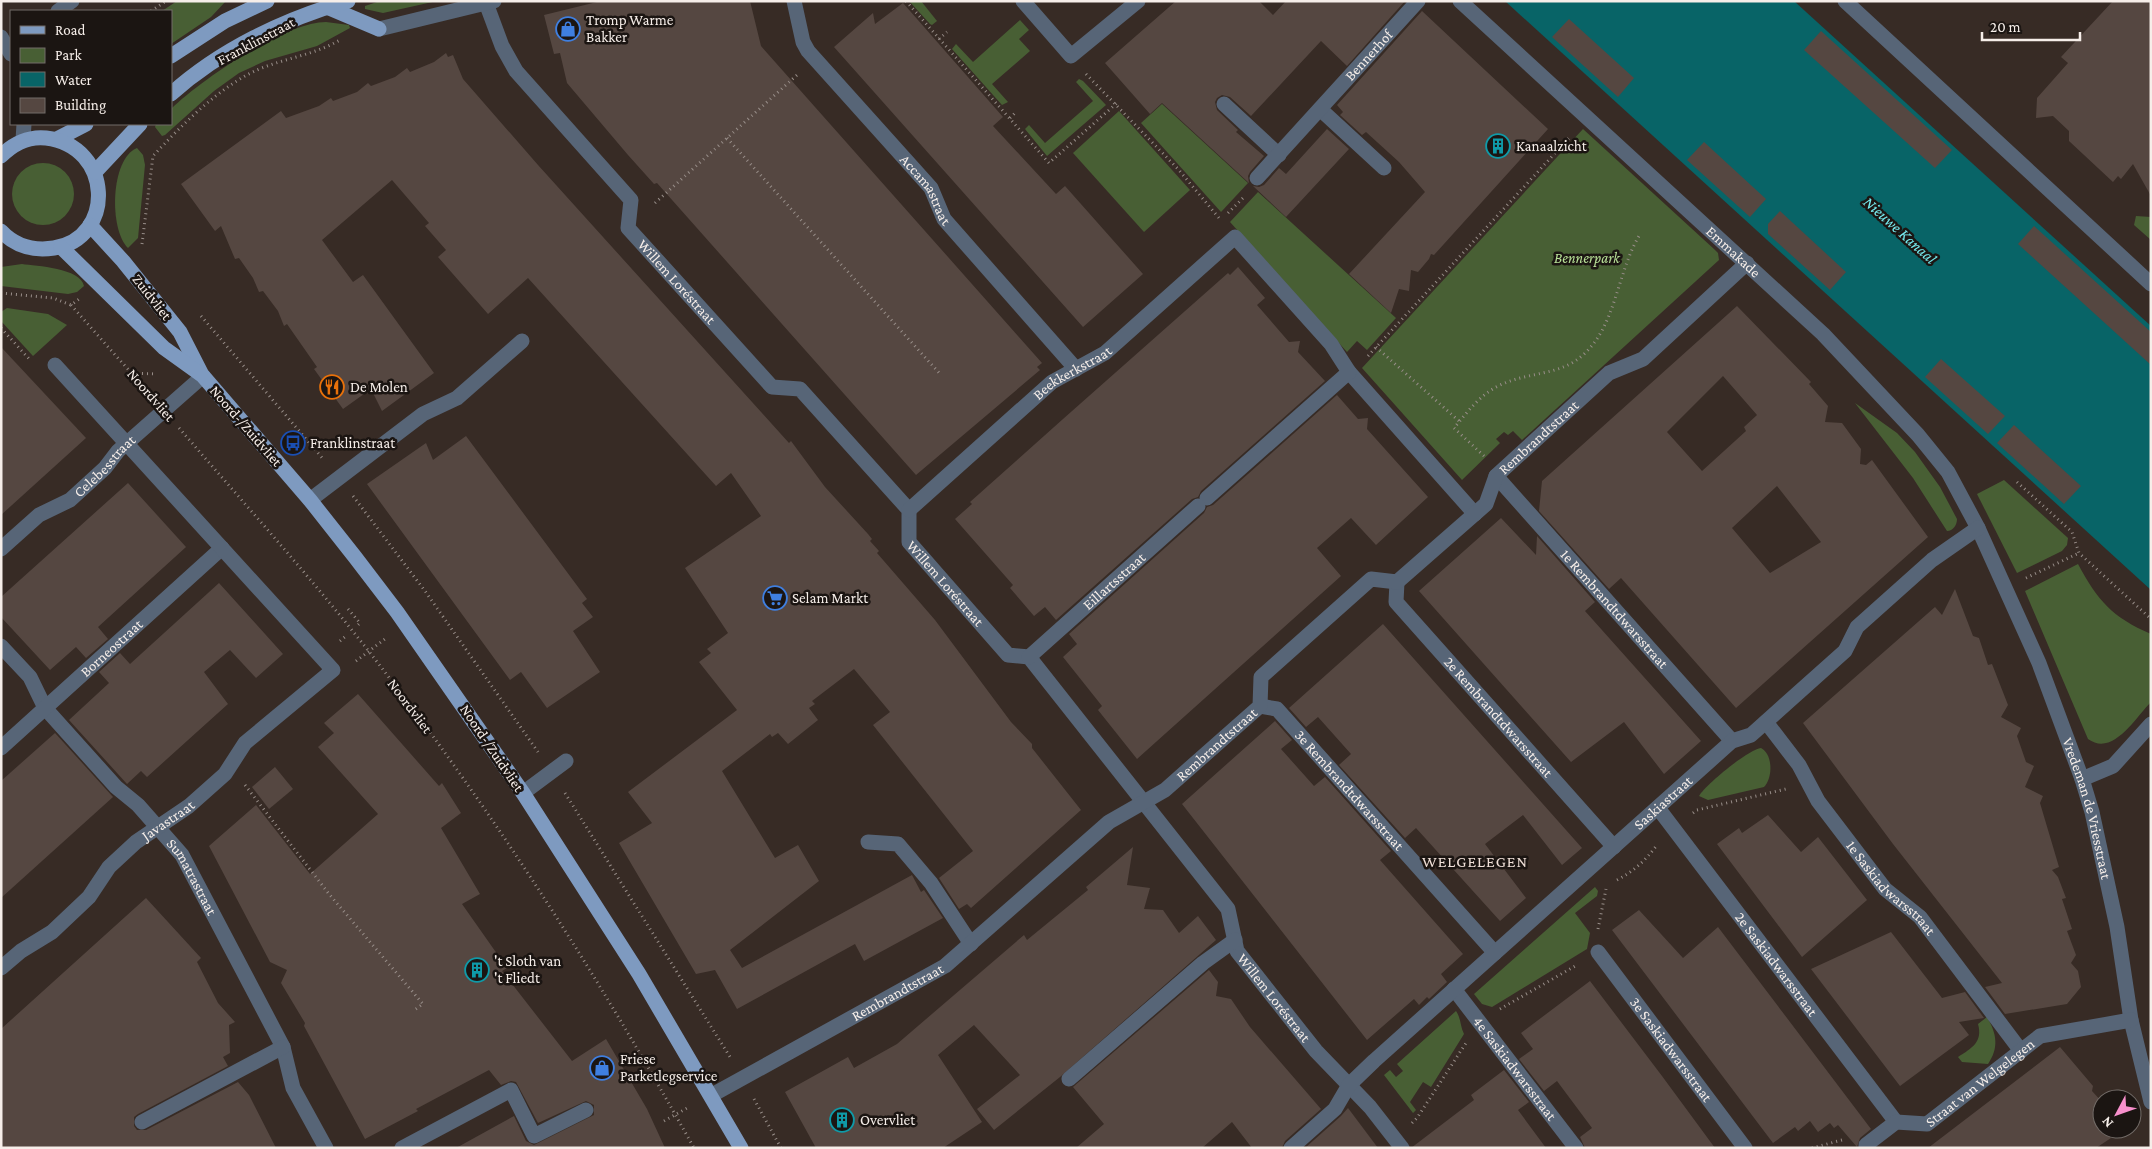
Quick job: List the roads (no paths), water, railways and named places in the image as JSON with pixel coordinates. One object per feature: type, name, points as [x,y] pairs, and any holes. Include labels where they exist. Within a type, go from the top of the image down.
[{"type":"main road","name":"Franklinstraat","points":[[172,93],[187,80],[230,51],[272,28],[348,1]]},
{"type":"main road","name":"Franklinstraat","points":[[172,55],[218,25],[261,2]]},
{"type":"main road","points":[[327,7],[379,29]]},
{"type":"main road","points":[[57,139],[84,125]]},
{"type":"main road","points":[[95,172],[139,125]]},
{"type":"main road","points":[[1,156],[8,148],[23,140],[40,137],[57,139],[73,146],[86,157],[95,172],[99,190],[97,208],[90,225],[77,238],[61,246],[43,250],[5,240]]},
{"type":"main road","name":"Zuidvliet","points":[[90,225],[123,261],[180,332],[203,376]]},
{"type":"main road","points":[[61,246],[164,348],[203,376]]},
{"type":"main road","name":"Noord-/Zuidvliet","points":[[203,376],[310,500],[397,612],[523,793],[639,974],[742,1148]]},
{"type":"street","points":[[59,10],[72,1]]},
{"type":"street","name":"Accamastraat","points":[[794,1],[808,51],[931,188],[944,219],[1076,369]]},
{"type":"street","points":[[1022,1],[1071,56],[1138,1]]},
{"type":"street","name":"Bennerhof","points":[[1257,178],[1418,1]]},
{"type":"street","name":"Emmakade","points":[[1460,1],[1823,334],[1918,435],[1948,472],[1978,528]]},
{"type":"street","points":[[1846,1],[2151,284]]},
{"type":"street","points":[[379,29],[490,2]]},
{"type":"street","name":"Willem Loréstraat","points":[[490,2],[502,46],[516,71],[631,200],[628,228],[772,387],[800,389],[909,510],[909,542],[1008,655],[1029,657],[1228,909],[1237,950],[1310,1044],[1370,1107],[1402,1148]]},
{"type":"street","points":[[1,37],[10,52]]},
{"type":"street","points":[[1224,104],[1279,154]]},
{"type":"street","points":[[1320,109],[1384,168]]},
{"type":"street","points":[[23,140],[24,125]]},
{"type":"street","name":"Beekkerkstraat","points":[[909,510],[1052,382],[1105,353],[1235,237],[1331,344],[1349,372]]},
{"type":"street","name":"Rembrandtstraat","points":[[712,1095],[945,966],[1109,822],[1165,790],[1260,706],[1261,677],[1371,579],[1398,582],[1486,504],[1496,476],[1609,373],[1643,359],[1747,263]]},
{"type":"street","points":[[310,500],[423,414],[457,398],[522,341]]},
{"type":"street","points":[[55,365],[222,548]]},
{"type":"street","points":[[1349,372],[1475,514]]},
{"type":"street","name":"Eillartsstraat","points":[[1029,657],[1349,372]]},
{"type":"street","name":"Celebesstraat","points":[[1,549],[39,515],[70,500],[105,468],[127,443],[203,376]]},
{"type":"street","name":"1e Rembrandtdwarsstraat","points":[[1496,476],[1732,740]]},
{"type":"street","name":"Saskiastraat","points":[[1291,1148],[1335,1110],[1349,1084],[1454,989],[1732,740],[1751,735],[1766,722],[1845,651],[1857,627],[1932,560],[1978,528]]},
{"type":"street","name":"Vredeman de Vriesstraat","points":[[1978,528],[2039,663],[2082,779],[2092,812],[2117,927],[2131,1020],[2151,1102]]},
{"type":"street","name":"Javastraat","points":[[1,968],[21,951],[52,932],[90,897],[108,866],[136,842],[189,806],[225,774],[245,743],[333,670],[222,548]]},
{"type":"street","name":"Borneostraat","points":[[1,748],[222,548]]},
{"type":"street","name":"2e Rembrandtdwarsstraat","points":[[1398,582],[1398,604],[1614,847]]},
{"type":"street","name":"Sumatrastraat","points":[[1,646],[30,677],[45,708],[116,787],[159,827],[182,855],[283,1047],[294,1088],[326,1148]]},
{"type":"street","name":"3e Rembrandtdwarsstraat","points":[[1260,706],[1277,709],[1495,953]]},
{"type":"street","name":"1e Saskiadwarsstraat","points":[[1766,722],[1799,765],[1818,801],[1885,889],[1920,917],[2021,1051]]},
{"type":"street","points":[[2082,779],[2113,766],[2151,724]]},
{"type":"street","points":[[523,793],[566,761]]},
{"type":"street","name":"2e Saskiadwarsstraat","points":[[1658,808],[1896,1122]]},
{"type":"street","points":[[868,842],[898,844],[931,883],[971,944]]},
{"type":"street","points":[[1069,1080],[1204,963],[1235,940]]},
{"type":"street","name":"3e Saskiadwarsstraat","points":[[1598,952],[1745,1148]]},
{"type":"street","name":"4e Saskiadwarsstraat","points":[[1454,989],[1576,1148]]},
{"type":"street","name":"Straat van Welgelegen","points":[[1896,1122],[1927,1124],[2040,1036],[2131,1020]]},
{"type":"street","points":[[142,1122],[283,1047]]},
{"type":"street","points":[[402,1148],[511,1090],[534,1136],[586,1110]]},
{"type":"street","points":[[1866,1148],[1866,1144],[1896,1122]]},
{"type":"water","name":"Nieuwe Kanaal","points":[[1505,1],[1794,1],[2151,326],[2151,590]]},
{"type":"place","name":"Tromp Warme Bakker","points":[[568,29]]},
{"type":"place","name":"Kanaalzicht","points":[[1498,146]]},
{"type":"place","name":"De Molen","points":[[332,387]]},
{"type":"place","name":"Franklinstraat","points":[[293,443]]},
{"type":"place","name":"Selam Markt","points":[[775,598]]},
{"type":"place","name":"'t Sloth van 't Fliedt","points":[[477,970]]},
{"type":"place","name":"Friese Parketlegservice","points":[[602,1068]]},
{"type":"place","name":"Overvliet","points":[[842,1120]]},
{"type":"district","name":"WELGELEGEN","points":[[1475,861]]},
{"type":"park label","name":"Bennerpark","points":[[1587,258]]}]
